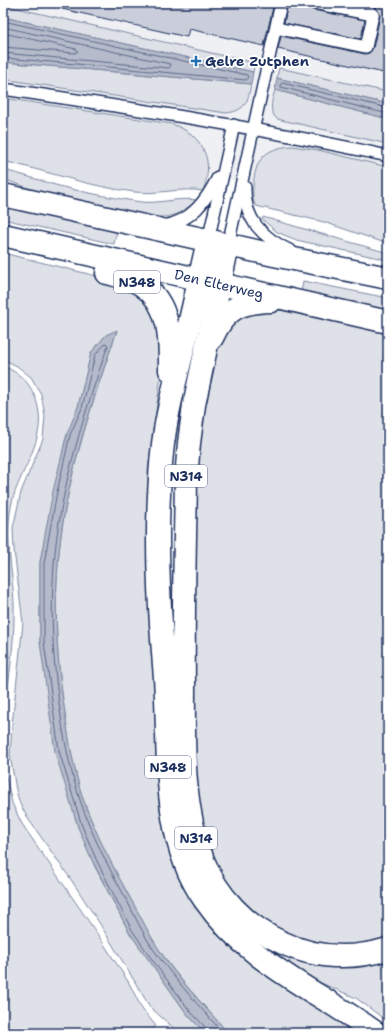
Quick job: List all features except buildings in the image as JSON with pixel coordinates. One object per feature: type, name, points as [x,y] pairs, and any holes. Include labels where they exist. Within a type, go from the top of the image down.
[{"type":"main road","points":[[3,195],[218,243],[388,278]]},
{"type":"main road","name":"Den Elterweg","points":[[3,236],[388,322]]},
{"type":"main road","name":"N348","points":[[218,243],[209,282],[169,409],[163,439],[159,505],[158,581],[165,680],[168,765],[174,824],[179,844],[195,885],[217,917],[234,936],[266,962],[376,1033]]},
{"type":"main road","name":"N348","points":[[3,250],[132,280],[151,292],[167,319],[170,340],[169,409]]},
{"type":"main road","name":"N314","points":[[209,282],[202,365],[194,405],[189,442],[185,536],[184,732],[188,798],[193,829],[202,859],[216,886],[233,907],[258,930],[287,945],[305,952],[325,956],[358,956],[388,949]]},
{"type":"main road","name":"N314","points":[[202,365],[217,327],[235,308],[244,303],[272,301],[308,305]]},
{"type":"lane","points":[[281,3],[248,157],[245,191],[246,202],[250,217],[254,224],[264,234],[282,247],[318,264]]},
{"type":"lane","points":[[314,3],[373,16]]},
{"type":"lane","points":[[361,3],[373,16]]},
{"type":"lane","points":[[276,28],[366,47],[373,16]]},
{"type":"lane","points":[[3,89],[152,111],[234,125],[388,156]]},
{"type":"lane","points":[[218,243],[228,153],[234,125]]},
{"type":"lane","points":[[151,228],[176,223],[188,217],[198,209],[211,191],[228,153]]},
{"type":"lane","points":[[218,243],[248,157]]},
{"type":"shaded area","name":"Gelre Zutphen","points":[[3,3],[388,3],[388,222],[3,119]]},
{"type":"shaded area","points":[[3,5],[255,63],[253,72],[3,17]]},
{"type":"shaded area","points":[[3,62],[251,84],[249,95],[245,104],[238,110],[226,113],[3,79]]},
{"type":"shaded area","points":[[279,68],[388,92],[388,104],[277,78]]},
{"type":"shaded area","points":[[275,90],[388,119],[388,144],[277,119],[272,112],[272,102]]},
{"type":"shaded area","points":[[3,98],[172,124],[183,129],[199,142],[207,159],[208,169],[203,191],[186,190],[144,193],[118,190],[85,183],[3,161]]},
{"type":"shaded area","points":[[292,146],[318,150],[388,167],[388,244],[324,222],[256,206],[253,199],[253,187],[256,169],[259,163],[263,157],[274,149]]},
{"type":"shaded area","points":[[3,170],[69,189],[141,202],[183,199],[197,200],[185,210],[174,215],[147,217],[43,193],[3,179]]},
{"type":"shaded area","points":[[3,205],[117,231],[114,244],[3,219]]},
{"type":"shaded area","points":[[263,217],[388,253],[388,260],[296,240],[277,232],[262,219]]},
{"type":"shaded area","points":[[3,253],[109,279],[139,291],[159,316],[163,360],[148,470],[149,538],[178,873],[364,1033],[228,1033],[182,981],[155,943],[106,853],[83,799],[68,735],[59,668],[56,621],[57,574],[66,503],[78,453],[117,331],[106,335],[91,353],[78,407],[65,441],[40,562],[40,642],[69,796],[78,827],[86,846],[95,867],[129,932],[187,1014],[205,1033],[179,1033],[150,1007],[100,924],[29,820],[20,804],[10,755],[23,623],[14,550],[13,528],[21,492],[43,439],[45,416],[41,394],[31,377],[17,366],[3,359]]},
{"type":"shaded area","points":[[303,281],[388,298],[388,311],[301,293]]},
{"type":"shaded area","points":[[270,309],[289,311],[388,333],[388,941],[376,945],[307,945],[252,917],[213,865],[195,799],[191,648],[196,579],[197,457],[205,402],[218,343],[239,316]]},
{"type":"shaded area","points":[[3,366],[17,374],[32,390],[39,413],[39,425],[34,447],[15,491],[10,515],[9,541],[14,620],[11,665],[3,725]]},
{"type":"shaded area","points":[[3,763],[12,803],[22,824],[98,935],[129,983],[142,1009],[156,1026],[147,1033],[3,1033]]},
{"type":"shaded area","points":[[293,955],[388,956],[388,1022],[356,998],[286,968]]},
{"type":"water","points":[[3,17],[253,72],[251,84],[3,62]]},
{"type":"water","points":[[277,78],[388,104],[388,119],[275,90]]},
{"type":"water","points":[[117,330],[78,452],[66,503],[59,551],[56,597],[57,644],[68,735],[74,767],[83,799],[100,839],[120,879],[165,959],[182,981],[228,1033],[205,1033],[187,1014],[129,932],[92,860],[78,827],[55,752],[40,642],[40,562],[53,491],[67,434],[78,407],[91,353],[106,335]]},
{"type":"place","name":"Gelre Zutphen","points":[[196,61]]}]
